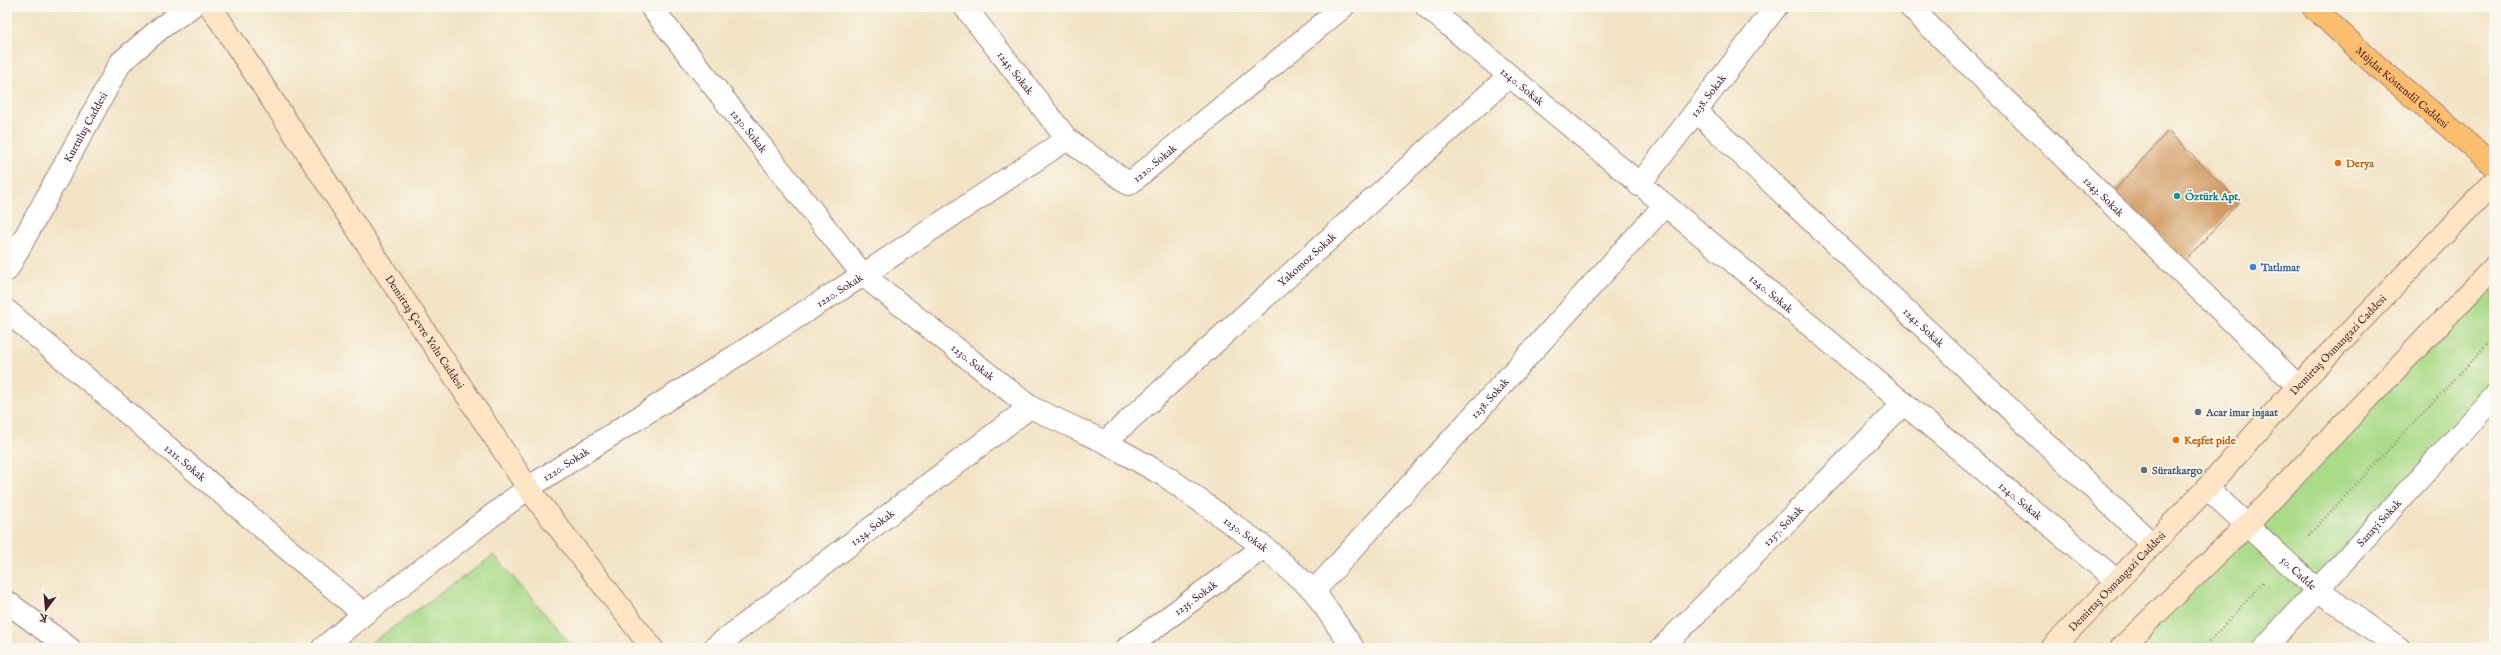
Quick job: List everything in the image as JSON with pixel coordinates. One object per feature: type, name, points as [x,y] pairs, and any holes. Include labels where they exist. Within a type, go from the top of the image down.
[{"type":"main road","name":"Demirtaş Çevre Yolu Caddesi","points":[[211,7],[528,488],[652,648]]},
{"type":"main road","name":"Müjdat Köstendil Caddesi","points":[[2313,7],[2371,61],[2494,165]]},
{"type":"main road","name":"Demirtaş Osmangazi Caddesi","points":[[2052,648],[2116,580],[2207,488],[2298,386],[2494,182]]},
{"type":"main road","points":[[2121,648],[2246,526],[2494,267]]},
{"type":"street","name":"Kurtuluş Caddesi","points":[[7,270],[121,62],[162,27],[191,7]]},
{"type":"street","name":"1230. Sokak","points":[[651,7],[863,275],[1030,407],[1105,442],[1168,477],[1264,547],[1314,591],[1353,648]]},
{"type":"street","name":"1245. Sokak","points":[[965,7],[1067,139]]},
{"type":"street","name":"1220. Sokak","points":[[323,648],[364,614],[528,488],[863,275],[1067,139],[1129,184],[1343,7]]},
{"type":"street","name":"1240. Sokak","points":[[1427,7],[1508,77],[1665,205],[2116,580]]},
{"type":"street","name":"1238. Sokak","points":[[1639,185],[1776,7]]},
{"type":"street","name":"1243. Sokak","points":[[1910,7],[2298,386]]},
{"type":"street","name":"Yakomoz Sokak","points":[[1105,442],[1508,77]]},
{"type":"street","name":"1241. Sokak","points":[[1696,111],[2152,544]]},
{"type":"street","name":"1238. Sokak","points":[[1314,591],[1665,205]]},
{"type":"street","name":"1211. Sokak","points":[[7,311],[364,614]]},
{"type":"street","name":"Sanayi Sokak","points":[[2264,648],[2316,589],[2494,397]]},
{"type":"street","name":"1237. Sokak","points":[[1662,648],[1904,403]]},
{"type":"street","name":"1234. Sokak","points":[[714,648],[1030,407]]},
{"type":"street","name":"50. Cadde","points":[[2207,488],[2246,526],[2316,589],[2399,648]]},
{"type":"street","name":"1235. Sokak","points":[[1127,648],[1264,547]]},
{"type":"street","points":[[7,602],[63,647]]},
{"type":"path","points":[[2203,648],[2494,337]]},
{"type":"green space","points":[[2494,268],[2494,397],[2264,648],[2125,648]]},
{"type":"green space","points":[[494,555],[574,648],[364,648]]},
{"type":"building","name":"Öztürk Apt.","points":[[2168,131],[2239,202],[2185,261],[2114,191]]},
{"type":"place","name":"Derya","points":[[2338,163]]},
{"type":"place","name":"Öztürk Apt.","points":[[2177,196]]},
{"type":"place","name":"Tatlımar","points":[[2253,267]]},
{"type":"place","name":"Acar imar inşaat","points":[[2198,412]]},
{"type":"place","name":"Keşfet pide","points":[[2176,440]]},
{"type":"place","name":"Süratkargo","points":[[2144,470]]}]
